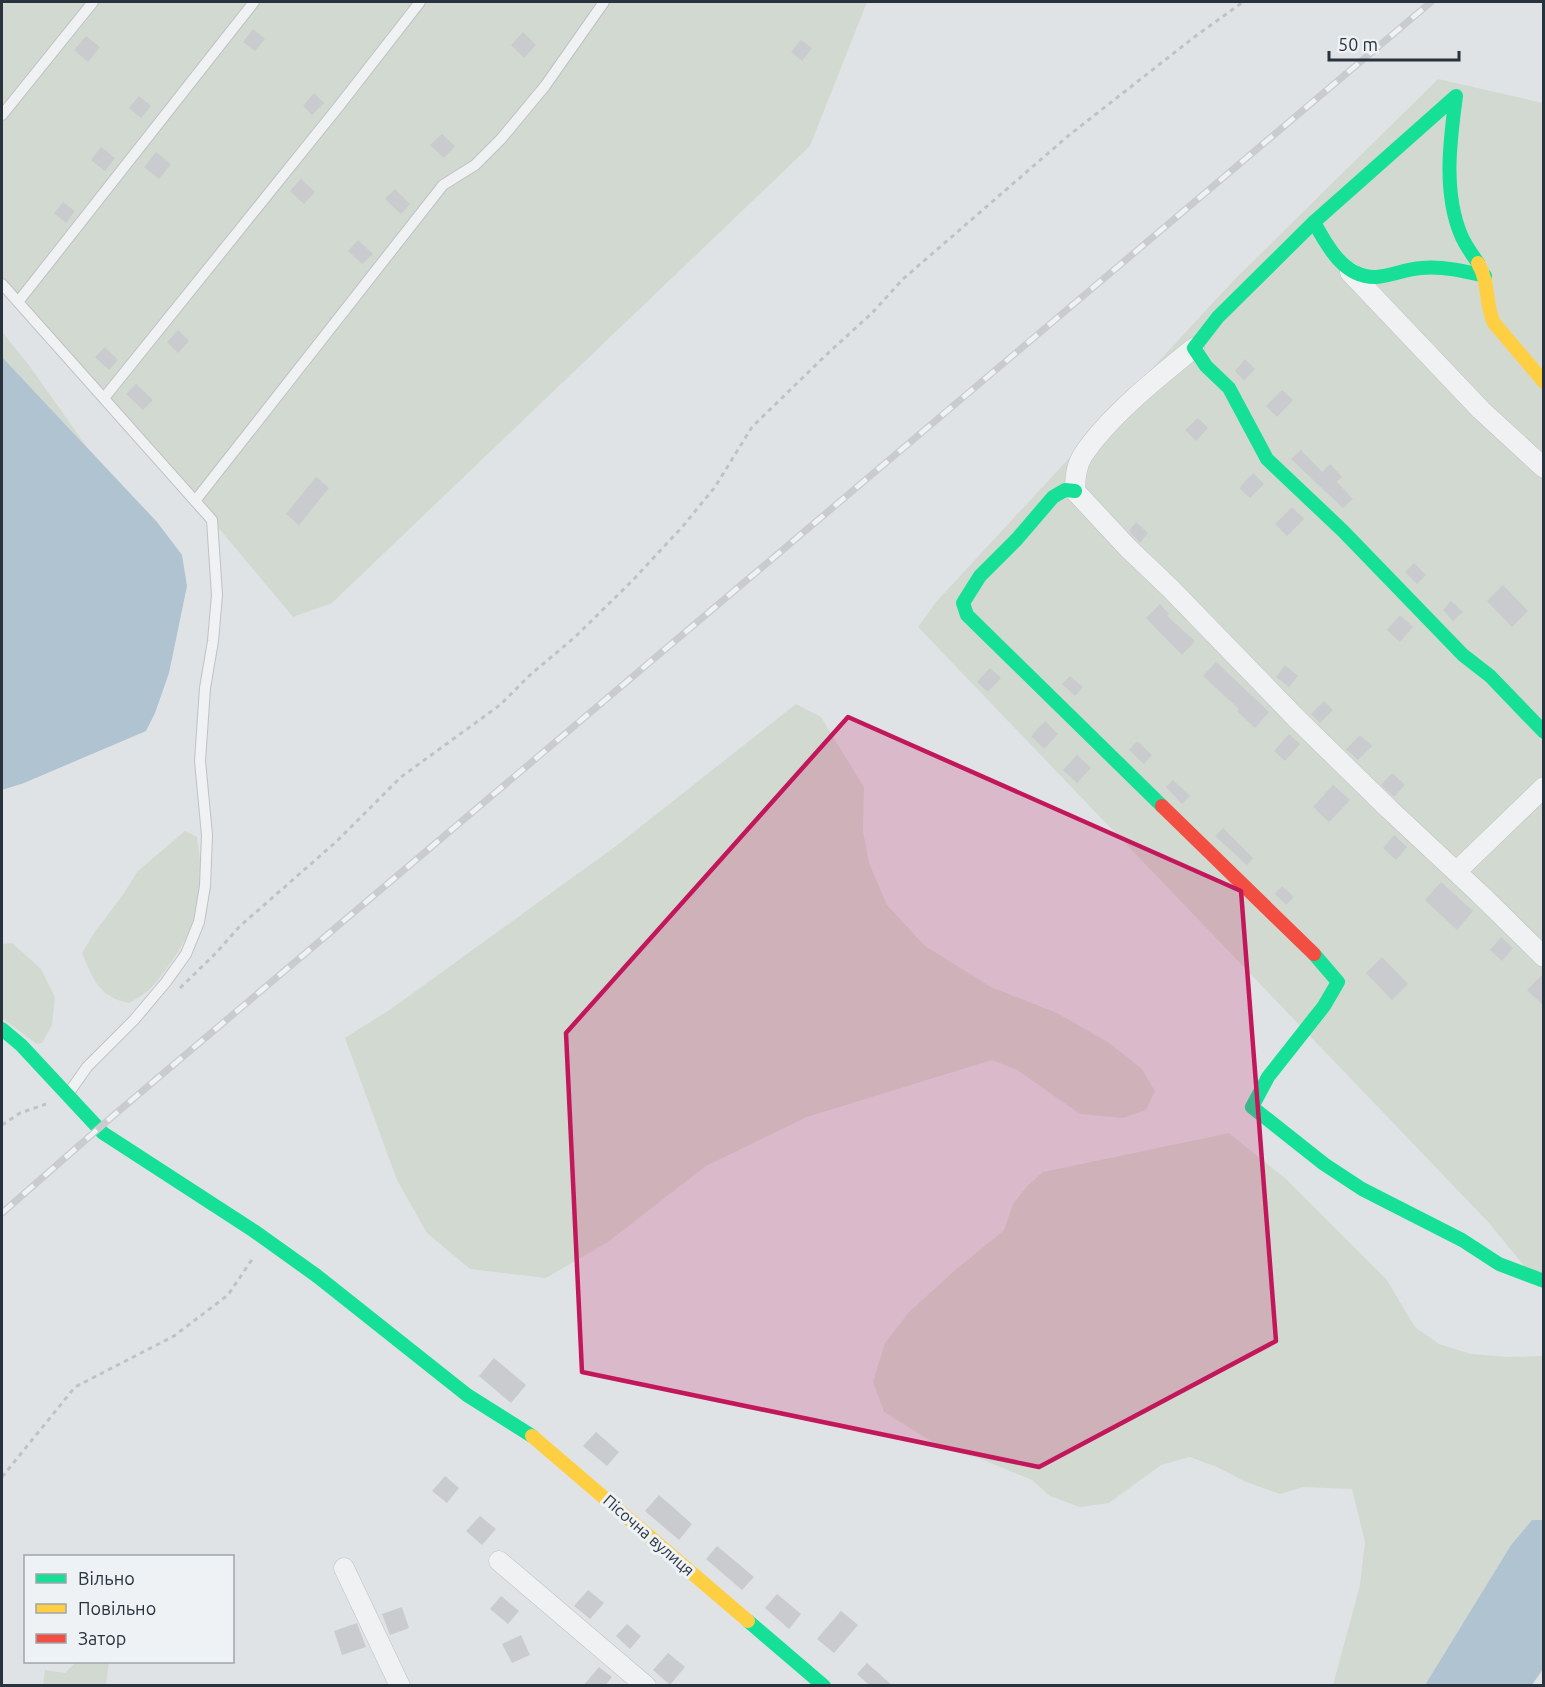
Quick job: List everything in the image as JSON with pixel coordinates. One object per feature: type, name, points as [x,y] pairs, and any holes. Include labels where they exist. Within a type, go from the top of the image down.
[{"type":"street","points":[[1075,491],[1075,475],[1082,456],[1109,424],[1138,395],[1194,348],[1218,317],[1314,222],[1456,96],[1449,143],[1451,189],[1461,234],[1485,276],[1492,320],[1534,374],[1544,382]]},
{"type":"street","points":[[1314,222],[1327,245],[1350,272],[1481,410],[1544,468]]},
{"type":"street","points":[[1350,272],[1374,278],[1413,268],[1456,270],[1485,276]]},
{"type":"street","points":[[1194,348],[1206,366],[1229,388],[1267,459],[1343,531],[1463,655],[1490,676],[1544,732]]},
{"type":"street","points":[[1544,957],[1296,718],[1075,491],[1065,490],[1053,497],[1017,539],[980,576],[963,603],[967,615],[1239,880],[1254,898],[1318,958],[1338,982],[1324,1006],[1268,1077],[1252,1107],[1324,1164],[1362,1189],[1462,1240],[1499,1264],[1544,1281]]},
{"type":"street","points":[[1457,871],[1544,787]]},
{"type":"street","name":"Пісочна вулиця","points":[[2,1029],[47,1071],[102,1133],[254,1231],[317,1276],[466,1395],[531,1435],[824,1686]]},
{"type":"street","points":[[499,1561],[646,1686]]},
{"type":"street","points":[[344,1568],[400,1686]]},
{"type":"lane","points":[[2,115],[93,2]]},
{"type":"lane","points":[[18,302],[254,2]]},
{"type":"lane","points":[[104,398],[420,2]]},
{"type":"lane","points":[[195,501],[443,185],[475,165],[501,139],[545,86],[604,2]]},
{"type":"lane","points":[[2,284],[212,520],[217,595],[213,641],[205,688],[200,761],[207,835],[205,886],[199,922],[186,954],[166,982],[134,1020],[87,1067],[67,1096]]},
{"type":"path","points":[[177,990],[216,953],[239,927],[337,841],[400,777],[500,705],[633,580],[715,487],[752,427],[873,312],[903,279],[1068,135],[1243,2]]},
{"type":"path","points":[[2,1125],[20,1113],[67,1096]]},
{"type":"path","points":[[2,1477],[75,1387],[174,1336],[228,1294],[252,1260],[254,1231]]},
{"type":"highlighted area","points":[[848,717],[1241,891],[1276,1341],[1039,1467],[582,1372],[566,1033]]},
{"type":"shaded area","points":[[2,2],[867,2],[810,146],[332,603],[293,617],[212,520],[2,284]]},
{"type":"shaded area","points":[[1438,79],[1543,103],[1543,1289],[1489,1223],[918,627],[936,602],[1233,281]]},
{"type":"shaded area","points":[[2,332],[28,364],[87,447],[2,357]]},
{"type":"shaded area","points":[[796,704],[821,717],[864,787],[863,831],[869,863],[887,905],[925,946],[991,987],[1057,1013],[1108,1042],[1142,1069],[1155,1091],[1146,1110],[1123,1118],[1080,1114],[1017,1070],[992,1060],[807,1117],[706,1166],[608,1242],[546,1278],[470,1269],[427,1233],[397,1180],[345,1038],[391,1009],[616,846]]},
{"type":"shaded area","points":[[185,831],[197,837],[200,858],[199,899],[191,928],[175,957],[149,990],[129,1003],[119,1000],[98,985],[82,953],[138,871]]},
{"type":"shaded area","points":[[12,943],[41,969],[55,997],[52,1025],[42,1043],[37,1044],[2,1018],[2,944]]},
{"type":"shaded area","points":[[1229,1133],[1287,1180],[1387,1280],[1415,1327],[1439,1344],[1471,1354],[1508,1357],[1543,1356],[1543,1520],[1532,1520],[1511,1545],[1425,1685],[1333,1685],[1360,1585],[1365,1542],[1352,1489],[1303,1487],[1280,1494],[1246,1482],[1217,1467],[1190,1457],[1161,1465],[1109,1503],[1080,1507],[1050,1496],[1032,1480],[981,1459],[944,1449],[884,1412],[873,1382],[885,1343],[909,1312],[1004,1230],[1013,1204],[1028,1185],[1043,1172]]},
{"type":"shaded area","points":[[75,1663],[109,1663],[106,1685],[43,1685],[45,1670],[65,1673]]},
{"type":"water","points":[[2,357],[157,522],[182,555],[187,586],[169,673],[146,731],[24,783],[2,790]]},
{"type":"water","points":[[1532,1520],[1543,1520],[1543,1669],[1532,1685],[1425,1685],[1511,1545]]},
{"type":"building","points":[[253,29],[265,39],[255,51],[243,42]]},
{"type":"building","points":[[523,32],[536,45],[524,58],[511,45]]},
{"type":"building","points":[[86,36],[100,47],[88,62],[74,50]]},
{"type":"building","points":[[801,40],[812,48],[802,61],[791,52]]},
{"type":"building","points":[[314,93],[324,103],[312,115],[303,106]]},
{"type":"building","points":[[139,96],[151,106],[141,118],[129,108]]},
{"type":"building","points":[[442,134],[455,146],[444,158],[430,145]]},
{"type":"building","points":[[101,147],[115,158],[105,171],[91,160]]},
{"type":"building","points":[[156,152],[171,164],[159,179],[144,167]]},
{"type":"building","points":[[301,179],[315,192],[304,204],[290,191]]},
{"type":"building","points":[[395,189],[410,204],[401,214],[385,199]]},
{"type":"building","points":[[63,202],[75,211],[66,223],[54,213]]},
{"type":"building","points":[[358,240],[373,254],[362,264],[348,251]]},
{"type":"building","points":[[178,330],[189,341],[178,353],[167,342]]},
{"type":"building","points":[[105,347],[118,360],[109,370],[95,357]]},
{"type":"building","points":[[1245,359],[1255,369],[1244,381],[1235,371]]},
{"type":"building","points":[[136,384],[153,400],[143,410],[126,394]]},
{"type":"building","points":[[1282,390],[1293,400],[1277,417],[1266,406]]},
{"type":"building","points":[[1198,418],[1208,428],[1196,441],[1185,430]]},
{"type":"building","points":[[1301,450],[1322,472],[1330,464],[1342,477],[1337,482],[1353,499],[1343,508],[1291,459]]},
{"type":"building","points":[[1253,473],[1264,484],[1250,498],[1239,488]]},
{"type":"building","points":[[316,477],[329,488],[299,525],[286,514]]},
{"type":"building","points":[[1292,507],[1304,519],[1287,536],[1275,524]]},
{"type":"building","points":[[1136,522],[1148,533],[1140,543],[1129,531]]},
{"type":"building","points":[[1414,563],[1426,575],[1417,584],[1405,572]]},
{"type":"building","points":[[1503,585],[1528,611],[1512,627],[1487,601]]},
{"type":"building","points":[[1451,601],[1463,612],[1453,621],[1443,610]]},
{"type":"building","points":[[1160,604],[1169,614],[1167,616],[1195,641],[1182,655],[1146,618]]},
{"type":"building","points":[[1400,615],[1413,627],[1400,642],[1387,630]]},
{"type":"building","points":[[1216,662],[1269,712],[1255,728],[1237,711],[1239,709],[1203,676]]},
{"type":"building","points":[[1285,665],[1298,676],[1289,687],[1276,677]]},
{"type":"building","points":[[990,668],[1001,678],[988,692],[977,682]]},
{"type":"building","points":[[1070,676],[1083,687],[1075,696],[1062,684]]},
{"type":"building","points":[[1324,701],[1333,710],[1320,723],[1311,714]]},
{"type":"building","points":[[1045,721],[1058,734],[1044,749],[1031,736]]},
{"type":"building","points":[[1289,734],[1300,744],[1285,761],[1274,751]]},
{"type":"building","points":[[1360,735],[1372,746],[1358,760],[1346,749]]},
{"type":"building","points":[[1137,741],[1152,755],[1144,764],[1129,750]]},
{"type":"building","points":[[1077,755],[1091,768],[1077,783],[1063,770]]},
{"type":"building","points":[[1392,773],[1405,785],[1394,797],[1381,785]]},
{"type":"building","points":[[1173,780],[1190,796],[1182,804],[1166,787]]},
{"type":"building","points":[[1333,785],[1350,800],[1329,822],[1313,807]]},
{"type":"building","points":[[1223,828],[1253,858],[1247,865],[1215,836]]},
{"type":"building","points":[[1394,835],[1407,847],[1396,860],[1383,848]]},
{"type":"building","points":[[1441,882],[1473,911],[1457,930],[1425,900]]},
{"type":"building","points":[[1282,886],[1294,897],[1286,905],[1275,894]]},
{"type":"building","points":[[1501,937],[1513,948],[1502,961],[1490,950]]},
{"type":"building","points":[[1382,957],[1408,984],[1392,1000],[1366,973]]},
{"type":"building","points":[[1544,973],[1544,1006],[1527,990]]},
{"type":"building","points":[[494,1358],[526,1385],[511,1403],[479,1376]]},
{"type":"building","points":[[596,1432],[619,1452],[607,1466],[583,1446]]},
{"type":"building","points":[[445,1476],[459,1488],[447,1503],[432,1491]]},
{"type":"building","points":[[659,1495],[692,1524],[679,1540],[645,1511]]},
{"type":"building","points":[[480,1516],[496,1529],[482,1545],[466,1531]]},
{"type":"building","points":[[717,1546],[754,1577],[742,1590],[706,1559]]},
{"type":"building","points":[[588,1590],[604,1603],[590,1619],[574,1606]]},
{"type":"building","points":[[777,1594],[801,1614],[789,1629],[765,1608]]},
{"type":"building","points":[[501,1596],[519,1611],[508,1624],[490,1609]]},
{"type":"building","points":[[402,1607],[409,1628],[390,1635],[382,1614]]},
{"type":"building","points":[[841,1611],[858,1625],[834,1653],[817,1639]]},
{"type":"building","points":[[357,1623],[366,1647],[342,1655],[334,1631]]},
{"type":"building","points":[[627,1624],[641,1636],[630,1649],[616,1636]]},
{"type":"building","points":[[521,1635],[530,1655],[512,1663],[502,1644]]},
{"type":"building","points":[[668,1653],[685,1667],[670,1685],[653,1670]]},
{"type":"building","points":[[867,1663],[893,1686],[870,1686],[857,1674]]},
{"type":"building","points":[[599,1667],[612,1677],[605,1686],[583,1686]]},
{"type":"railway","points":[[2,1213],[114,1115],[1431,2]]},
{"type":"traffic: fast","points":[[1478,263],[1461,235],[1452,201],[1450,148],[1456,96],[1314,222],[1338,259],[1355,272],[1365,276],[1376,277],[1429,268],[1453,269],[1485,276]]},
{"type":"traffic: fast","points":[[1314,222],[1218,317],[1194,348],[1206,366],[1229,388],[1267,459],[1343,531],[1463,655],[1490,676],[1544,732]]},
{"type":"traffic: fast","points":[[1075,491],[1065,490],[1053,497],[1017,539],[980,576],[963,603],[967,615],[1162,806]]},
{"type":"traffic: fast","points":[[1314,954],[1338,982],[1324,1006],[1268,1077],[1252,1107],[1324,1164],[1362,1189],[1462,1240],[1499,1264],[1544,1281]]},
{"type":"traffic: fast","points":[[2,1029],[21,1045],[103,1133],[254,1231],[317,1276],[467,1395],[532,1436]]},
{"type":"traffic: fast","points":[[748,1621],[824,1686]]},
{"type":"traffic: slow","points":[[1478,263],[1482,271],[1494,323],[1544,382]]},
{"type":"traffic: slow","points":[[532,1436],[748,1621]]},
{"type":"traffic: jam","points":[[1162,806],[1314,954]]}]
